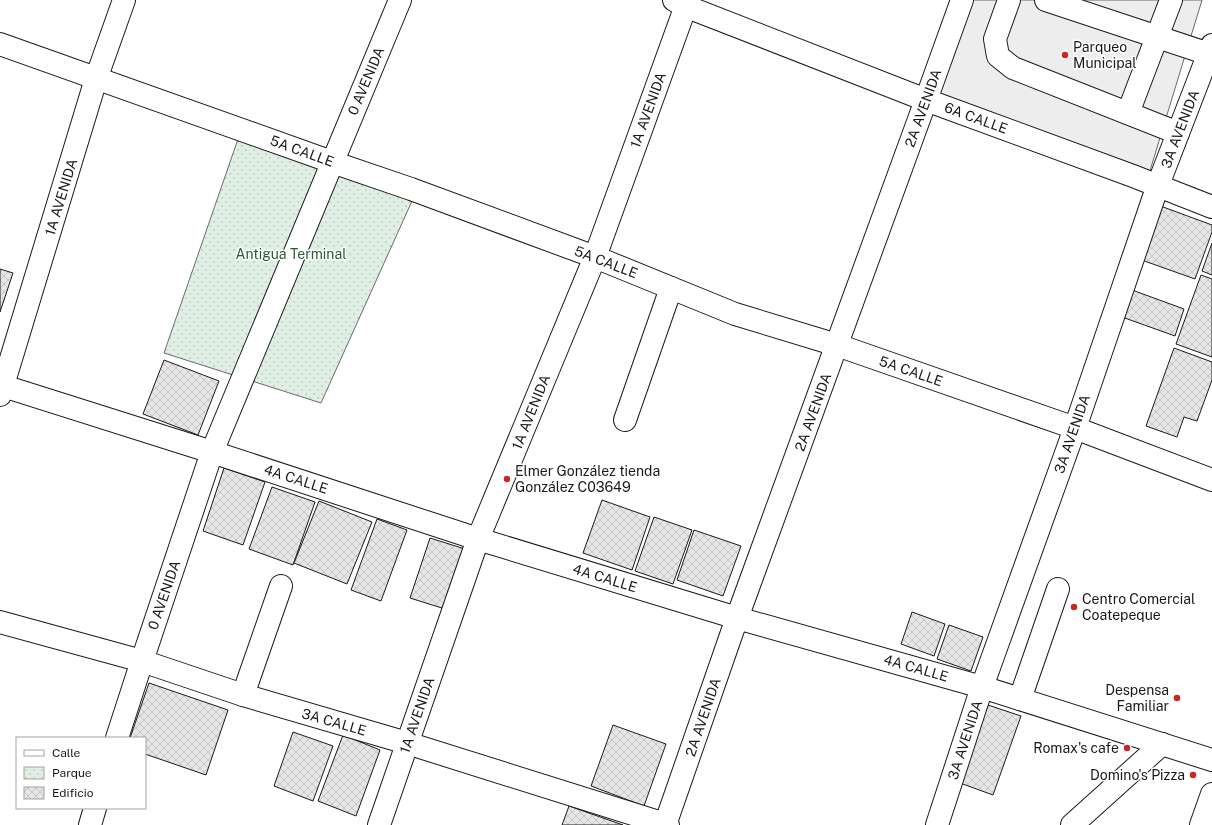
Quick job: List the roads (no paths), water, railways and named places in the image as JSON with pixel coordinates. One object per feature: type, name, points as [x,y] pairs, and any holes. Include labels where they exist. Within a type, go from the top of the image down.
[{"type":"street","name":"1A AVENIDA","points":[[1,389],[96,79],[124,0]]},
{"type":"street","name":"0 AVENIDA","points":[[118,737],[142,661],[212,452],[400,0]]},
{"type":"street","name":"2A AVENIDA","points":[[666,825],[738,618],[962,0]]},
{"type":"street","points":[[1009,0],[995,39],[998,56],[1013,68],[1178,133]]},
{"type":"street","points":[[1046,0],[1157,36],[1210,50]]},
{"type":"street","points":[[1128,113],[1171,0]]},
{"type":"street","name":"1A AVENIDA","points":[[379,825],[478,539],[594,257],[682,2]]},
{"type":"street","name":"6A CALLE","points":[[682,2],[926,100],[1158,185],[1212,207]]},
{"type":"street","name":"5A CALLE","points":[[0,44],[332,162],[411,188],[594,257],[735,314],[837,345],[1075,428],[1212,480]]},
{"type":"street","name":"3A AVENIDA","points":[[937,825],[982,686],[1075,428],[1158,185],[1210,50]]},
{"type":"street","points":[[625,420],[671,288]]},
{"type":"street","name":"4A CALLE","points":[[1,389],[212,452],[478,539],[738,618],[982,686],[1212,760]]},
{"type":"street","points":[[243,695],[280,586]]},
{"type":"street","points":[[1020,699],[1058,589]]},
{"type":"street","name":"3A CALLE","points":[[0,622],[142,661],[243,695],[407,743],[666,825]]},
{"type":"street","points":[[1072,825],[1162,744]]},
{"type":"street","points":[[1201,825],[1212,794]]},
{"type":"street","points":[[90,825],[95,809]]},
{"type":"place","name":"Parqueo Municipal","points":[[1065,55]]},
{"type":"place","name":"Elmer González tienda González C03649","points":[[507,479]]},
{"type":"place","name":"Centro Comercial Coatepeque","points":[[1074,607]]},
{"type":"place","name":"Despensa Familiar","points":[[1177,698]]},
{"type":"place","name":"Romax's cafe","points":[[1127,748]]},
{"type":"place","name":"Domino's Pizza","points":[[1193,775]]},
{"type":"park label","name":"Antigua Terminal","points":[[291,254]]}]
